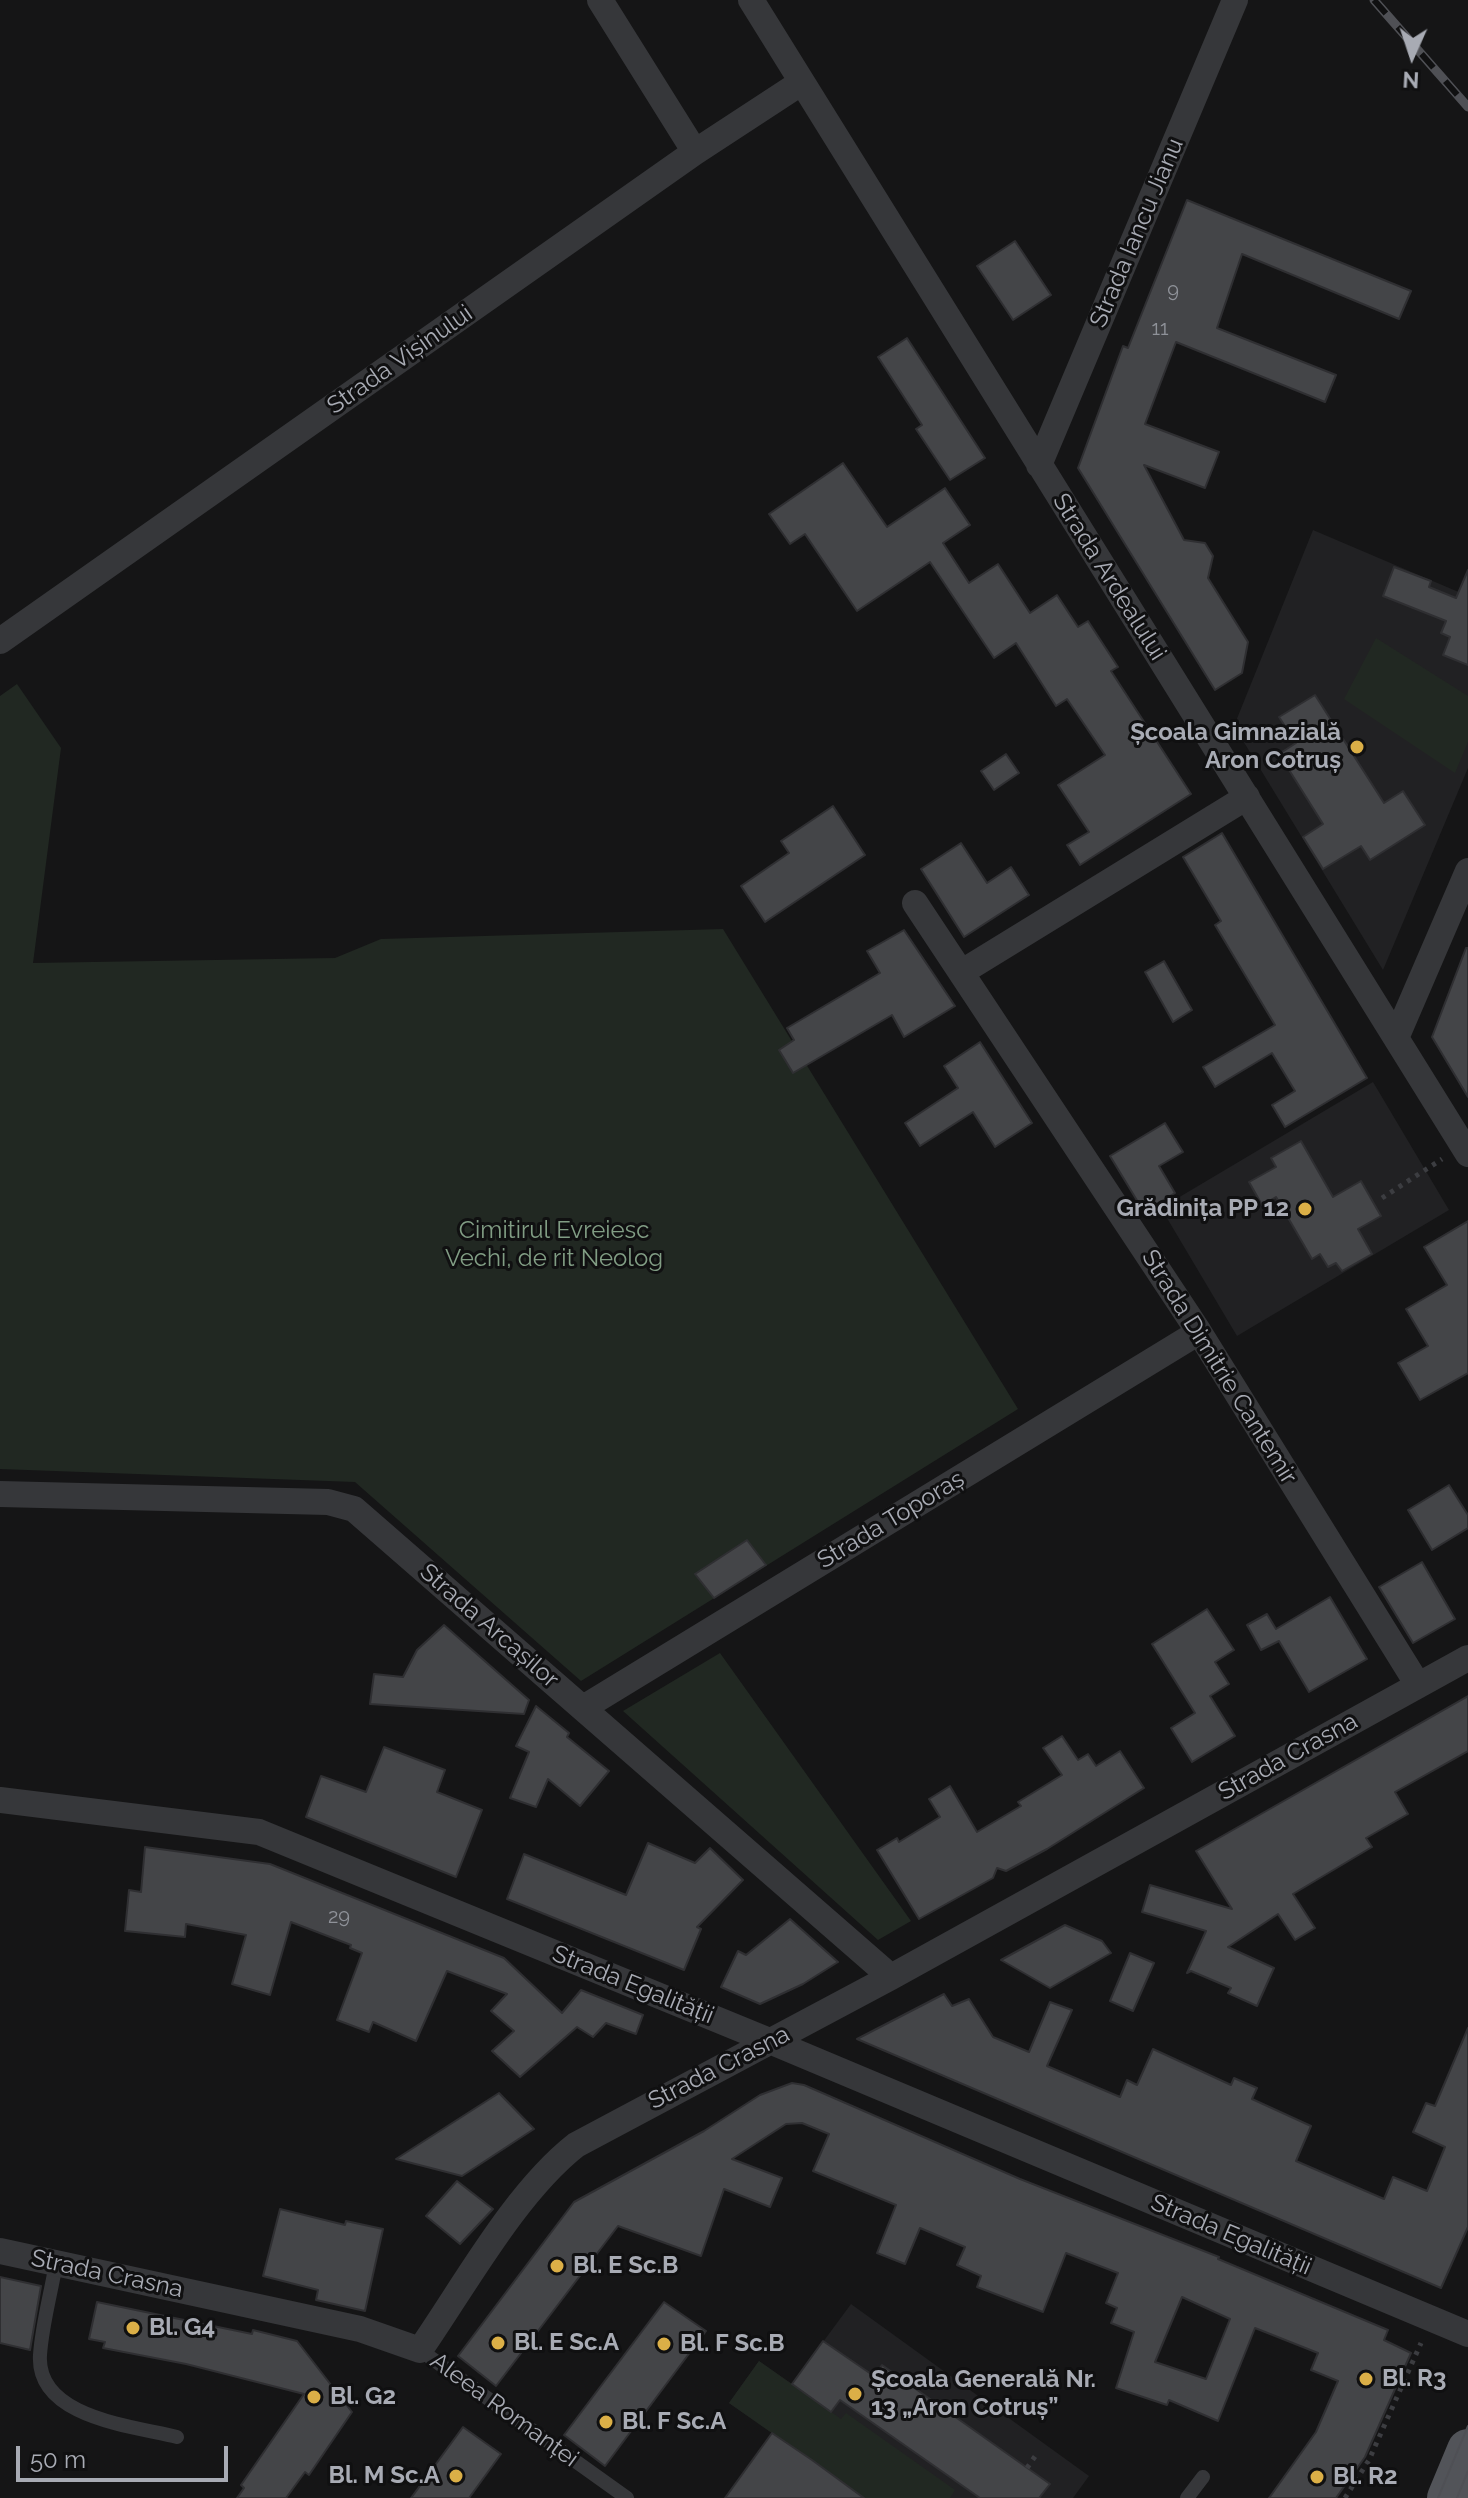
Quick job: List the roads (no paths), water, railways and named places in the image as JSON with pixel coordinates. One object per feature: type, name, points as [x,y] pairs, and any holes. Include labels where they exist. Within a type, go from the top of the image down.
[{"type":"main road","points":[[1448,2498],[1468,2450]]},
{"type":"street","points":[[600,0],[695,152]]},
{"type":"street","name":"Strada Ardealului","points":[[751,0],[1465,1149]]},
{"type":"street","name":"Strada Iancu Jianu","points":[[1039,465],[1235,0]]},
{"type":"street","name":"Strada Vișinului","points":[[4,630],[695,152],[802,82]]},
{"type":"street","points":[[962,972],[1247,797]]},
{"type":"street","points":[[1396,1038],[1468,871]]},
{"type":"street","name":"Strada Dimitrie Cantemir","points":[[915,903],[1199,1332],[1418,1685]]},
{"type":"street","name":"Strada Toporaș","points":[[583,1708],[1199,1332]]},
{"type":"street","name":"Strada Arcașilor","points":[[0,1494],[341,1504],[365,1518],[891,1977]]},
{"type":"street","name":"Strada Crasna","points":[[0,2251],[360,2329],[420,2350],[554,2163],[605,2127],[772,2042],[1468,1658]]},
{"type":"street","name":"Strada Egalității","points":[[0,1800],[259,1832],[1466,2328]]},
{"type":"lane","points":[[56,2263],[40,2358],[54,2393],[79,2413],[177,2437]]},
{"type":"lane","name":"Aleea Romanței","points":[[420,2350],[627,2498]]},
{"type":"lane","points":[[1187,2498],[1203,2477]]},
{"type":"tram line","points":[[1438,2498],[1468,2426]]},
{"type":"tram line","points":[[1457,2498],[1468,2471]]},
{"type":"railway","points":[[1374,0],[1468,107]]},
{"type":"place","name":"Școala Gimnazială Aron Cotruș","points":[[1357,747]]},
{"type":"place","name":"Grădinița PP 12","points":[[1305,1209]]},
{"type":"place","name":"Bl. E Sc.B","points":[[557,2266]]},
{"type":"place","name":"Bl. G4","points":[[133,2328]]},
{"type":"place","name":"Bl. E Sc.A","points":[[498,2343]]},
{"type":"place","name":"Bl. F Sc.B","points":[[664,2344]]},
{"type":"place","name":"Bl. R3","points":[[1366,2379]]},
{"type":"place","name":"Școala Generală Nr. 13 „Aron Cotruș”","points":[[855,2394]]},
{"type":"place","name":"Bl. G2","points":[[314,2397]]},
{"type":"place","name":"Bl. F Sc.A","points":[[606,2422]]},
{"type":"place","name":"Bl. M Sc.A","points":[[456,2476]]},
{"type":"place","name":"Bl. R2","points":[[1317,2477]]},
{"type":"park label","name":"Cimitirul Evreiesc Vechi, de rit Neolog","points":[[554,1245]]}]
